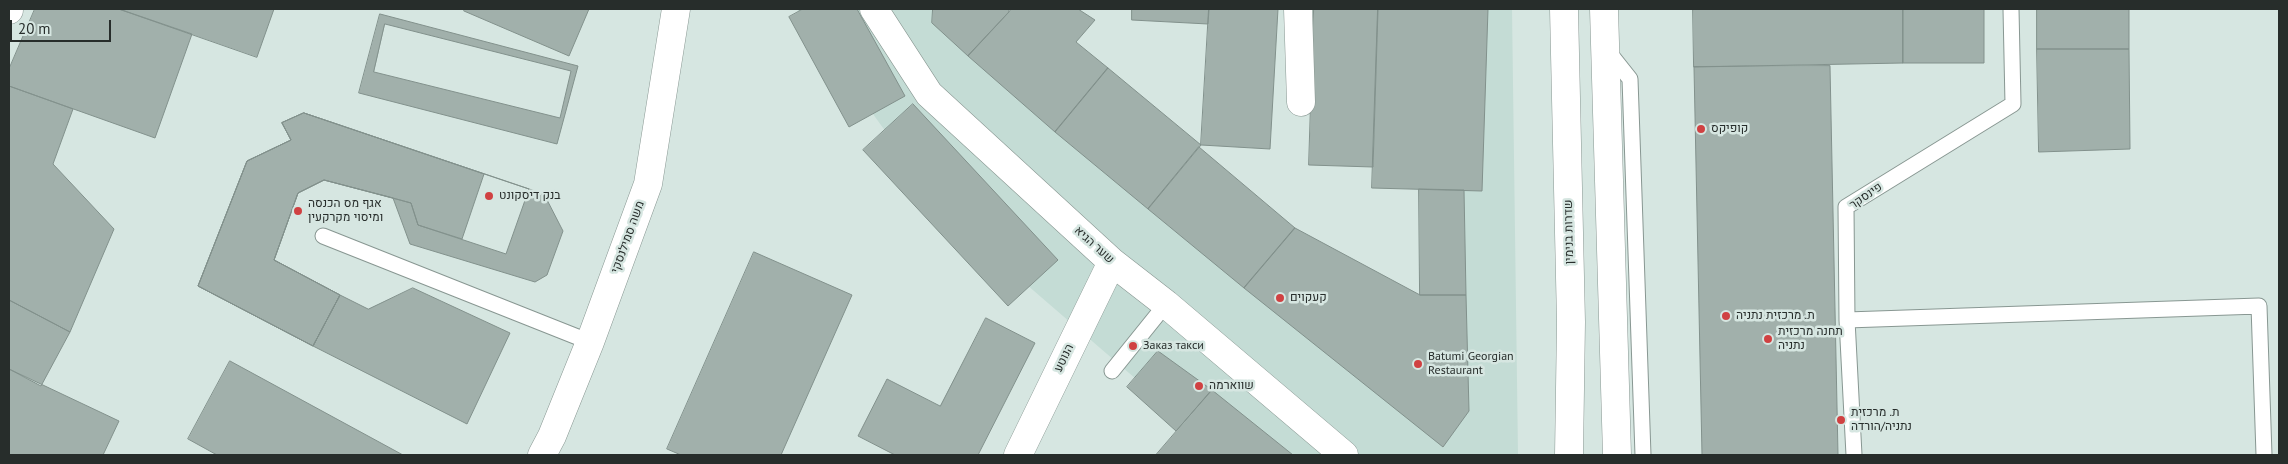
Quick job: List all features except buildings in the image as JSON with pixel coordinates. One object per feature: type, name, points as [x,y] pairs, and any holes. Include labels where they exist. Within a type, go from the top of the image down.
[{"type":"street","name":"משה סמילנסקי","points":[[542,455],[552,436],[590,342],[648,184],[676,9]]},
{"type":"street","name":"שער הגיא","points":[[874,9],[929,94],[1112,262],[1166,304],[1344,455]]},
{"type":"street","points":[[1298,9],[1301,102]]},
{"type":"street","name":"שדרות בנימין","points":[[1564,9],[1571,322],[1569,455]]},
{"type":"street","points":[[1604,9],[1617,455]]},
{"type":"street","name":"הנוטע","points":[[1018,455],[1112,262]]},
{"type":"lane","name":"פינסקר","points":[[1854,455],[1847,320],[1846,207],[2013,104],[2011,9]]},
{"type":"lane","points":[[1604,46],[1630,79],[1643,455]]},
{"type":"lane","points":[[324,236],[590,342]]},
{"type":"lane","points":[[1112,372],[1166,304]]},
{"type":"lane","points":[[1847,320],[2259,306],[2264,455]]},
{"type":"shaded area","points":[[797,9],[953,9],[1434,407],[1425,9],[1512,9],[1518,455],[1224,455],[946,215]]},
{"type":"place","name":"קופיקס","points":[[1701,129]]},
{"type":"place","name":"בנק דיסקונט","points":[[489,196]]},
{"type":"place","name":"אגף מס הכנסה ומיסוי מקרקעין","points":[[298,211]]},
{"type":"place","name":"קעקוים","points":[[1280,298]]},
{"type":"place","name":"ת. מרכזית נתניה","points":[[1726,316]]},
{"type":"place","name":"תחנה מרכזית נתניה","points":[[1768,339]]},
{"type":"place","name":"Заказ такси","points":[[1133,346]]},
{"type":"place","name":"Batumi Georgian Restaurant","points":[[1418,364]]},
{"type":"place","name":"שווארמה","points":[[1199,386]]},
{"type":"place","name":"ת. מרכזית נתניה/הורדה","points":[[1841,420]]}]
